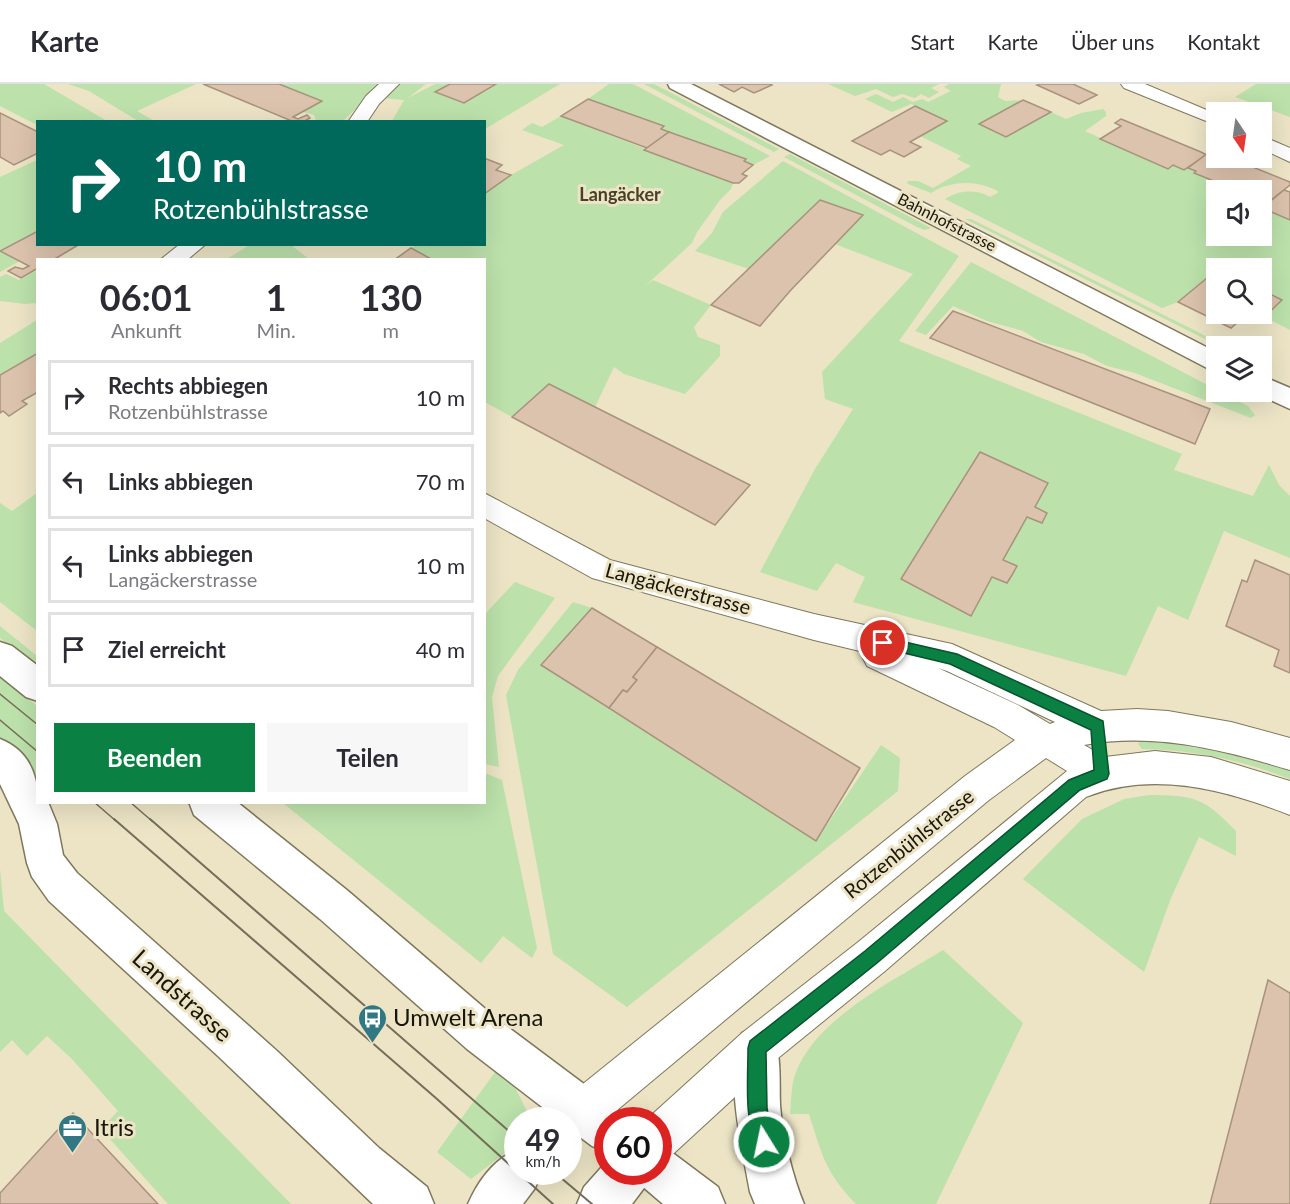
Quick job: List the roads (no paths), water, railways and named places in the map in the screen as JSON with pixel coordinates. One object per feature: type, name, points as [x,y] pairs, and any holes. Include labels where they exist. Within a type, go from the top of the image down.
[{"type":"main road","name":"Bahnhofstrasse","points":[[676,84],[1206,357]]},
{"type":"main road","points":[[1272,390],[1290,400]]},
{"type":"main road","points":[[0,656],[36,684]]},
{"type":"main road","name":"Landstrasse","points":[[0,756],[14,772],[27,798],[38,824],[46,863],[63,887],[290,1094],[357,1160],[410,1204]]},
{"type":"main road","points":[[209,804],[334,905],[586,1122]]},
{"type":"main road","points":[[757,1048],[758,1108],[774,1192],[780,1204]]},
{"type":"main road","points":[[672,1181],[701,1204]]},
{"type":"main road","points":[[492,1204],[508,1185]]},
{"type":"main road","points":[[601,1204],[617,1185]]},
{"type":"street","points":[[358,120],[372,100],[390,84]]},
{"type":"street","points":[[1130,84],[1206,116]]},
{"type":"street","points":[[1272,147],[1289,155]]},
{"type":"street","points":[[174,258],[192,246]]},
{"type":"street","name":"Langäckerstrasse","points":[[486,505],[602,570],[814,627],[952,658],[1098,726]]},
{"type":"street","name":"Langäckerstrasse","points":[[814,627],[938,682],[1006,716],[1102,774]]},
{"type":"street","points":[[1098,726],[1102,774]]},
{"type":"street","name":"Rotzenbühlstrasse","points":[[586,1122],[977,788],[1030,749],[1047,740],[1098,726],[1167,726],[1228,736],[1290,754]]},
{"type":"street","points":[[672,1126],[757,1048],[871,957],[1074,785],[1102,774],[1152,768],[1193,770],[1290,798]]},
{"type":"tram line","points":[[0,694],[36,723]]},
{"type":"tram line","points":[[0,720],[36,750]]},
{"type":"tram line","points":[[96,804],[116,821]]},
{"type":"tram line","points":[[132,804],[152,821]]},
{"type":"tram line","points":[[114,819],[437,1099],[553,1204]]},
{"type":"tram line","points":[[150,819],[504,1127]]},
{"type":"tram line","points":[[569,1185],[592,1204]]},
{"type":"place","name":"Umwelt Arena","points":[[372,1044]]},
{"type":"place","name":"Itris","points":[[73,1154]]},
{"type":"district","name":"Langäcker","points":[[620,195]]}]
